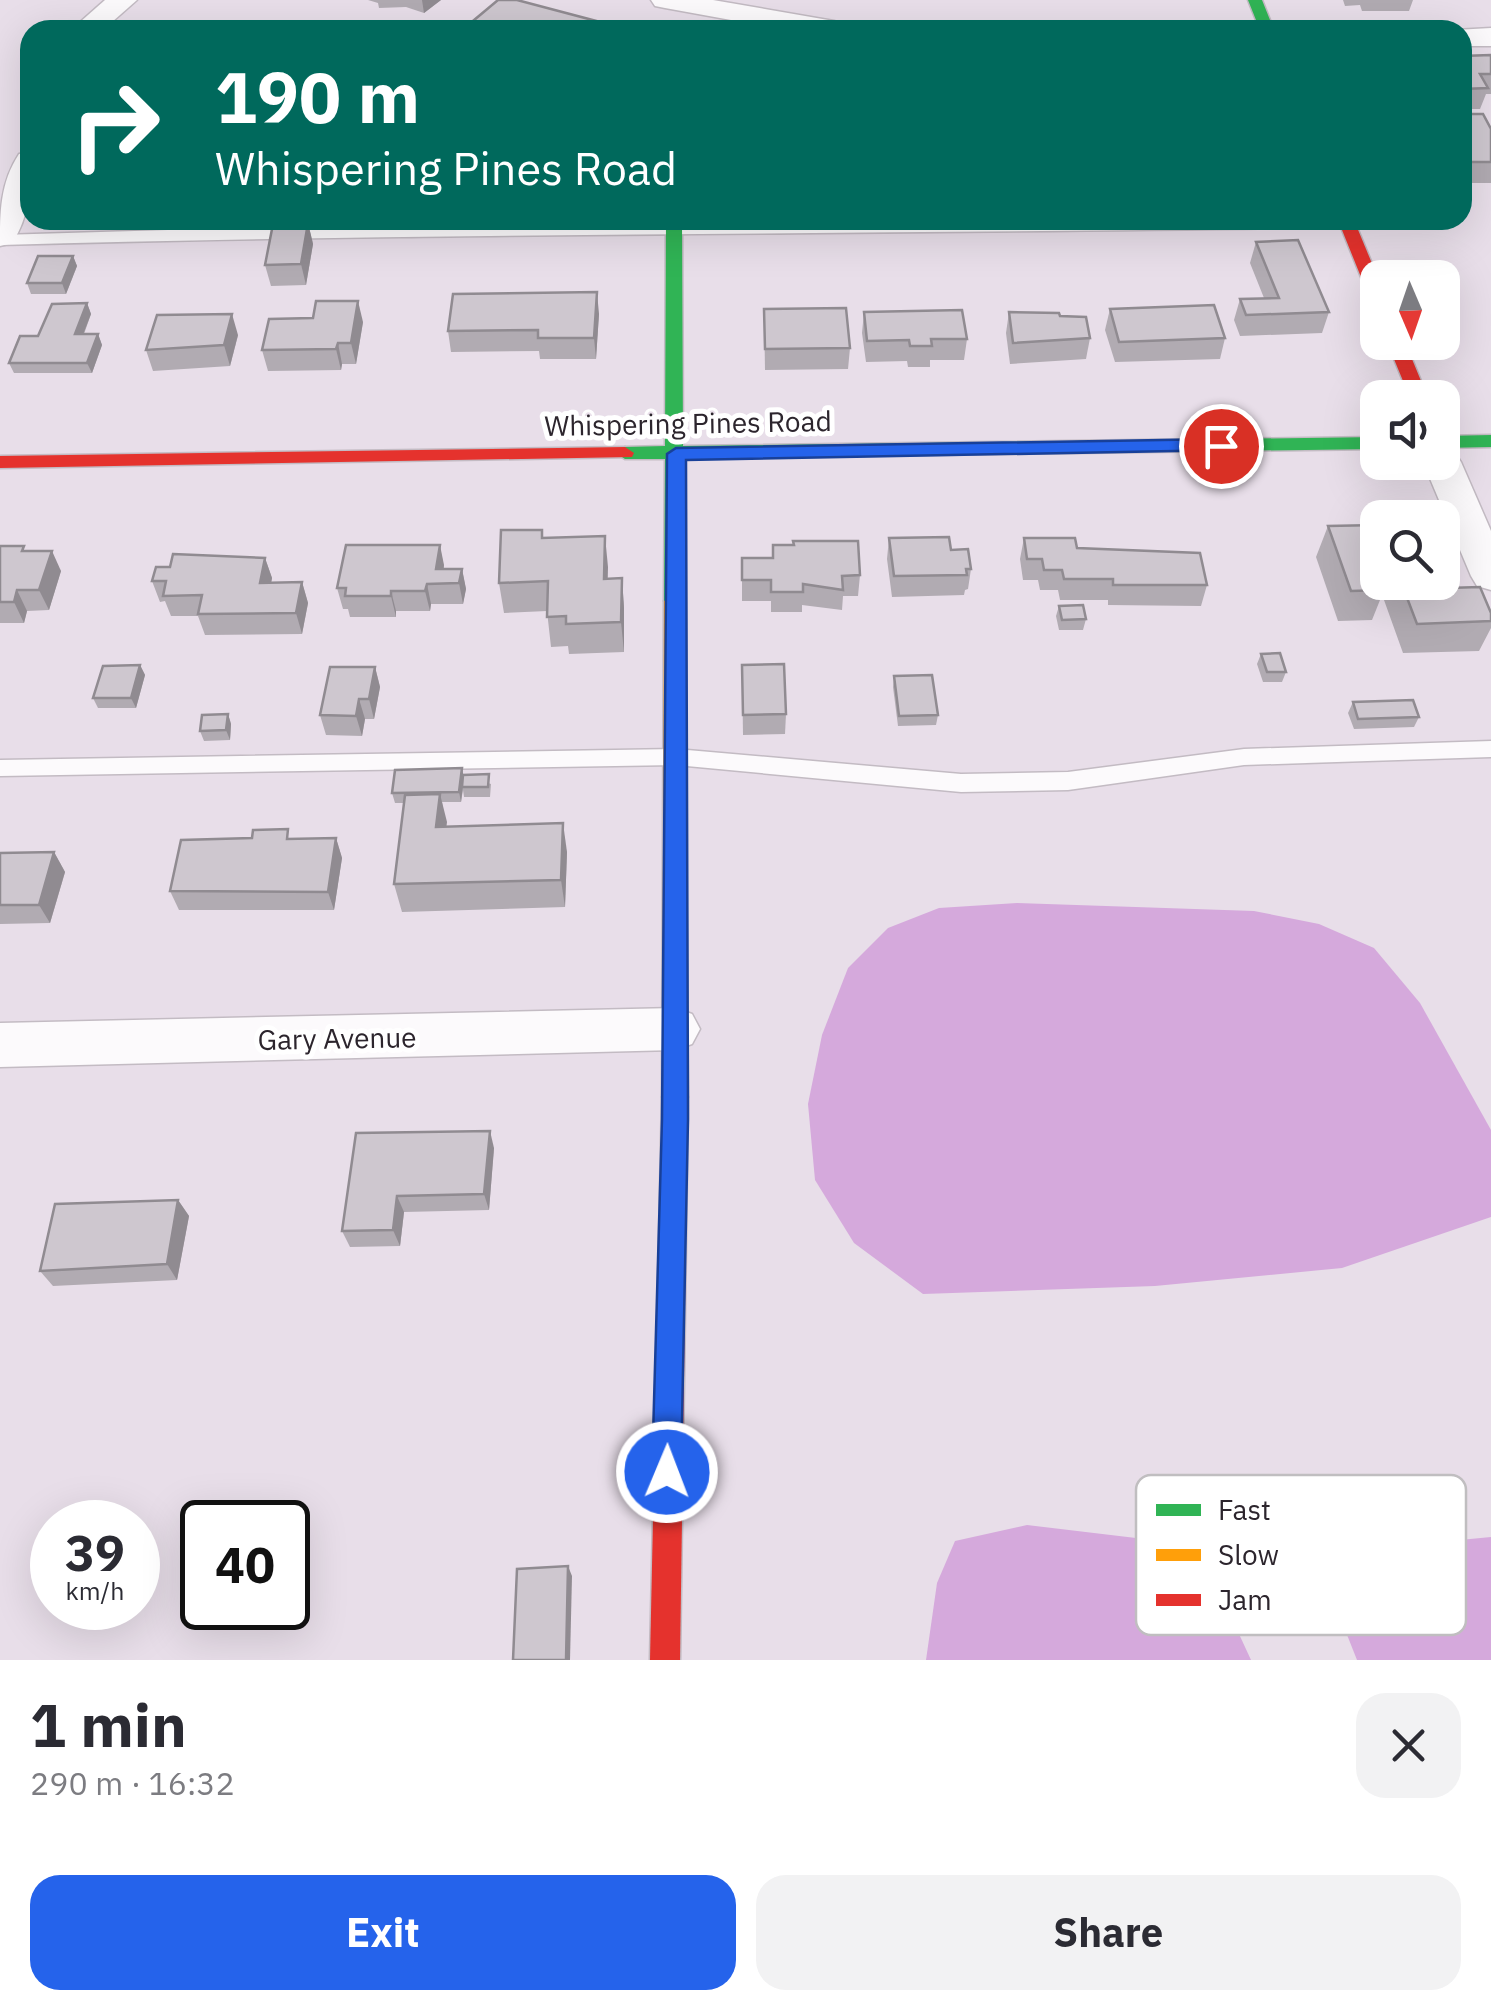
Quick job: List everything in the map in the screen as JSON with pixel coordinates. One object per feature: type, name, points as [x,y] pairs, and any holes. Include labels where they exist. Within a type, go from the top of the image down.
[{"type":"street","points":[[98,20],[123,0]]},
{"type":"street","points":[[668,10],[751,20]]},
{"type":"street","points":[[0,238],[20,187]]},
{"type":"street","points":[[665,1660],[676,758],[674,230]]},
{"type":"street","points":[[1350,230],[1362,260]]},
{"type":"street","points":[[1460,442],[1491,441]]},
{"type":"street","name":"Whispering Pines Road","points":[[0,462],[1360,443]]},
{"type":"street","points":[[1450,480],[1491,576]]},
{"type":"street","name":"Gary Avenue","points":[[0,1044],[674,1029]]},
{"type":"lane","points":[[0,238],[346,230]]},
{"type":"lane","points":[[0,768],[676,758],[979,782],[1068,781],[1244,757],[1491,749]]},
{"type":"shaded area","points":[[1017,903],[1254,911],[1319,924],[1374,948],[1420,1003],[1491,1130],[1491,1217],[1342,1268],[1155,1286],[923,1294],[854,1243],[815,1180],[808,1104],[822,1035],[848,968],[888,928],[939,908]]},
{"type":"shaded area","points":[[1027,1525],[1136,1538],[1136,1635],[1239,1635],[1251,1660],[926,1660],[937,1583],[955,1541]]},
{"type":"shaded area","points":[[1491,1537],[1491,1660],[1357,1660],[1347,1635],[1466,1635],[1466,1539]]},
{"type":"building","points":[[498,0],[517,0],[593,20],[474,20]]},
{"type":"building","points":[[1491,55],[1491,74],[1480,74],[1488,88],[1472,89],[1472,56]]},
{"type":"building","points":[[1472,114],[1483,114],[1491,129],[1491,162],[1472,162]]},
{"type":"building","points":[[272,230],[307,230],[301,264],[265,265]]},
{"type":"building","points":[[1298,240],[1329,312],[1246,315],[1240,299],[1279,298],[1256,242]]},
{"type":"building","points":[[38,256],[73,256],[62,283],[27,283]]},
{"type":"building","points":[[597,292],[594,338],[538,338],[538,330],[448,331],[453,294]]},
{"type":"building","points":[[316,301],[358,301],[351,343],[338,343],[336,349],[262,350],[269,319],[313,318]]},
{"type":"building","points":[[87,303],[75,334],[98,334],[87,363],[9,363],[20,336],[38,336],[52,304]]},
{"type":"building","points":[[1214,305],[1225,338],[1119,342],[1110,309]]},
{"type":"building","points":[[846,308],[850,348],[765,349],[764,309]]},
{"type":"building","points":[[962,310],[967,339],[931,339],[932,346],[910,346],[909,340],[867,341],[864,312]]},
{"type":"building","points":[[1009,312],[1086,317],[1090,338],[1013,343]]},
{"type":"building","points":[[232,314],[224,345],[146,350],[157,315]]},
{"type":"building","points":[[1360,525],[1360,591],[1351,591],[1328,526]]},
{"type":"building","points":[[501,530],[542,530],[542,538],[605,536],[604,579],[622,578],[621,622],[566,624],[566,616],[547,617],[548,581],[499,583]]},
{"type":"building","points":[[949,537],[951,550],[968,549],[971,569],[966,569],[967,575],[894,576],[889,538]]},
{"type":"building","points":[[1024,538],[1075,538],[1077,548],[1200,553],[1207,585],[1113,585],[1113,579],[1064,579],[1062,570],[1044,570],[1042,559],[1027,559]]},
{"type":"building","points":[[793,541],[858,541],[860,575],[842,576],[843,590],[803,584],[803,592],[771,592],[771,580],[742,580],[742,558],[773,558],[773,545],[794,545]]},
{"type":"building","points":[[346,545],[440,545],[436,569],[462,569],[459,583],[427,584],[425,591],[391,591],[391,596],[345,596],[346,588],[337,588]]},
{"type":"building","points":[[0,546],[52,551],[39,590],[17,590],[14,602],[0,602]]},
{"type":"building","points":[[173,554],[265,558],[260,583],[302,582],[296,613],[198,614],[202,595],[163,596],[166,581],[152,581],[156,567],[170,567]]},
{"type":"building","points":[[1480,587],[1491,613],[1491,621],[1417,624],[1408,600],[1460,600],[1460,588]]},
{"type":"building","points":[[1083,605],[1086,619],[1062,620],[1059,606]]},
{"type":"building","points":[[1280,653],[1286,672],[1267,672],[1261,654]]},
{"type":"building","points":[[784,664],[786,714],[743,715],[742,665]]},
{"type":"building","points":[[140,665],[131,698],[93,698],[103,666]]},
{"type":"building","points":[[330,667],[375,667],[369,699],[359,699],[356,716],[320,715]]},
{"type":"building","points":[[932,675],[938,715],[899,716],[894,676]]},
{"type":"building","points":[[1413,700],[1419,717],[1358,719],[1353,702]]},
{"type":"building","points":[[228,714],[226,730],[200,731],[202,715]]},
{"type":"building","points":[[462,768],[459,792],[392,793],[395,770]]},
{"type":"building","points":[[489,774],[488,787],[462,787],[463,775]]},
{"type":"building","points":[[440,794],[436,827],[563,823],[561,880],[394,884],[405,795]]},
{"type":"building","points":[[288,829],[287,839],[336,838],[328,892],[170,891],[181,840],[252,838],[253,830]]},
{"type":"building","points":[[54,852],[39,905],[0,905],[0,853]]},
{"type":"building","points":[[490,1131],[484,1194],[397,1196],[393,1230],[342,1231],[356,1133]]},
{"type":"building","points":[[178,1200],[167,1264],[40,1271],[55,1204]]},
{"type":"building","points":[[568,1566],[566,1660],[513,1660],[517,1569]]},
{"type":"traffic: fast","points":[[1255,0],[1263,20]]},
{"type":"traffic: fast","points":[[674,230],[674,601]]},
{"type":"traffic: fast","points":[[1460,442],[1491,441]]},
{"type":"traffic: fast","points":[[625,453],[1360,443]]},
{"type":"traffic: slow","points":[[674,601],[675,1097]]},
{"type":"traffic: jam","points":[[1350,230],[1363,260]]},
{"type":"traffic: jam","points":[[1403,360],[1412,380]]},
{"type":"traffic: jam","points":[[0,462],[625,453]]},
{"type":"traffic: jam","points":[[665,1660],[675,1097]]},
{"type":"route","points":[[667,1472],[675,1119],[676,454],[1221,446]]}]
